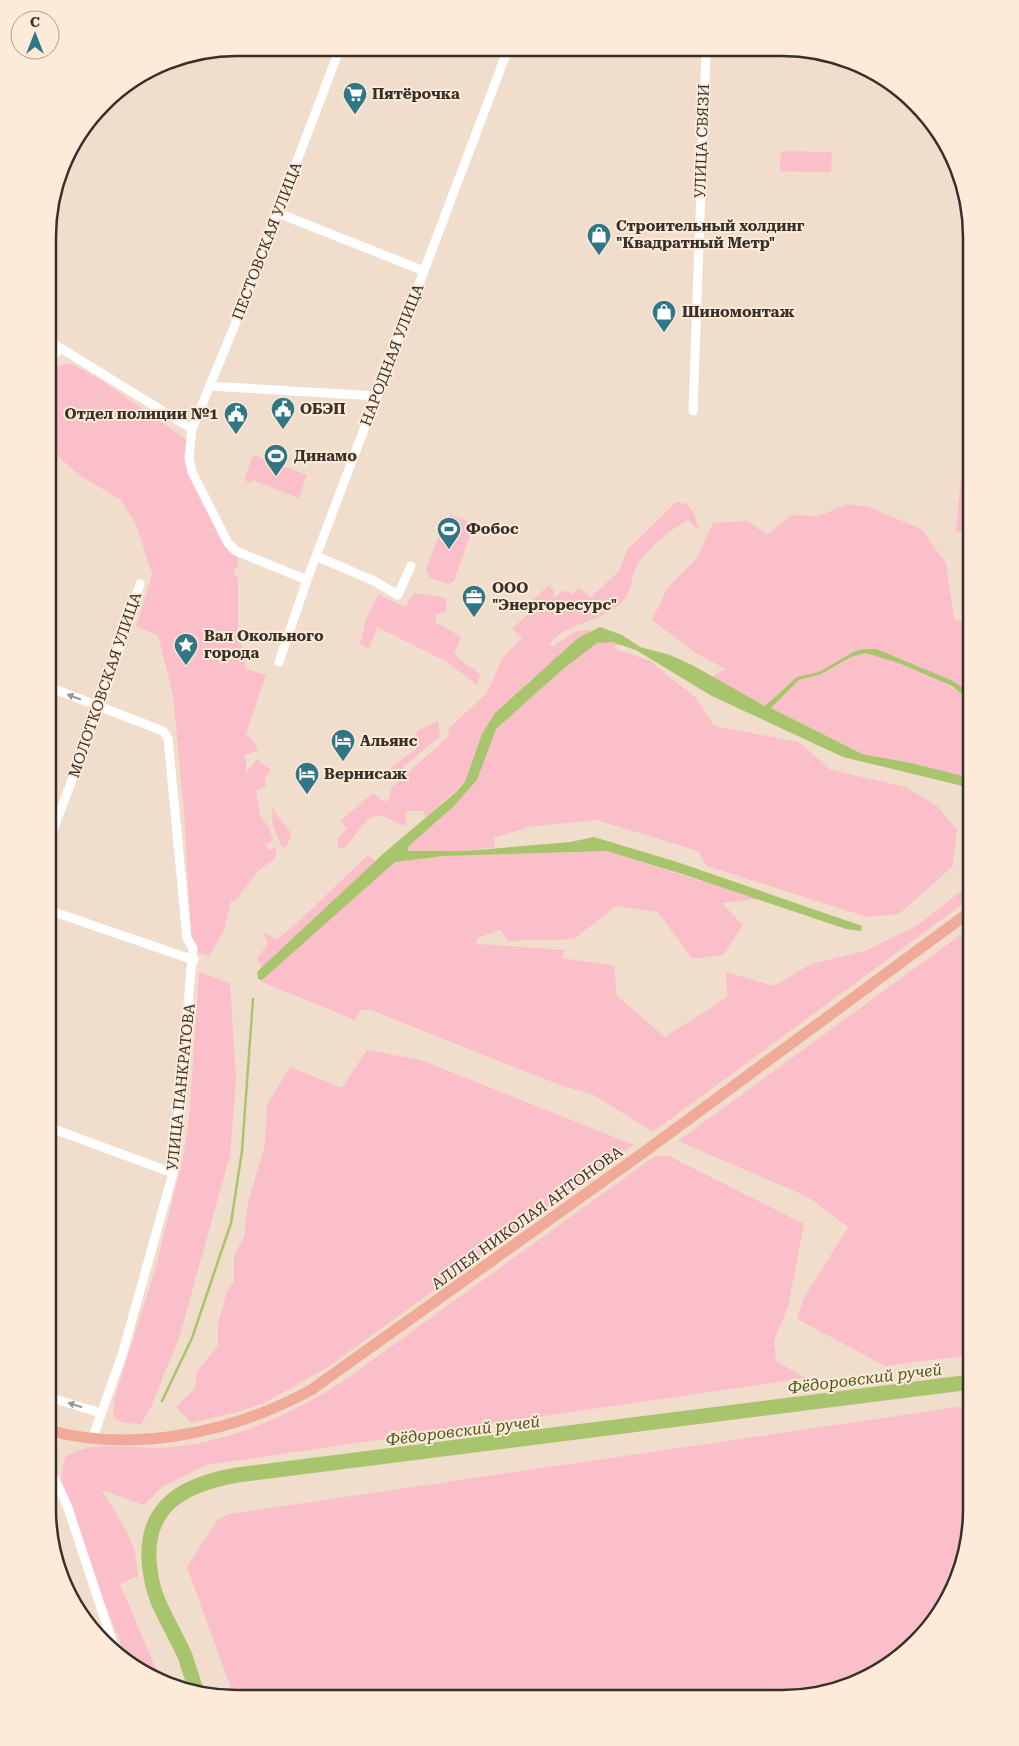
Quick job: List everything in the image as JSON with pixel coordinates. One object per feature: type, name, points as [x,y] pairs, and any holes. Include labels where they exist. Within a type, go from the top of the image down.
[{"type":"main road","name":"АЛЛЕЯ НИКОЛАЯ АНТОНОВА","points":[[56,1432],[93,1437],[153,1438],[194,1433],[244,1421],[268,1412],[310,1390],[640,1155],[963,917]]},
{"type":"street","name":"ПЕСТОВСКАЯ УЛИЦА","points":[[307,580],[242,555],[228,543],[192,472],[189,458],[192,431],[278,213],[337,56]]},
{"type":"street","name":"НАРОДНАЯ УЛИЦА","points":[[279,662],[307,580],[505,56]]},
{"type":"street","name":"УЛИЦА СВЯЗИ","points":[[693,411],[706,56]]},
{"type":"street","points":[[278,213],[424,271]]},
{"type":"street","points":[[56,345],[192,431]]},
{"type":"street","points":[[56,353],[60,348]]},
{"type":"street","points":[[210,386],[377,396]]},
{"type":"street","points":[[316,556],[374,581],[398,595],[411,566]]},
{"type":"street","name":"МОЛОТКОВСКАЯ УЛИЦА","points":[[56,821],[100,707],[140,584]]},
{"type":"street","points":[[56,690],[100,707]]},
{"type":"street","name":"УЛИЦА ПАНКРАТОВА","points":[[93,1437],[122,1355],[173,1173],[194,960],[193,948],[187,938],[168,738],[163,730],[100,707]]},
{"type":"street","points":[[56,913],[194,960]]},
{"type":"street","points":[[56,1130],[173,1173]]},
{"type":"street","points":[[56,1399],[102,1413]]},
{"type":"street","points":[[56,1482],[67,1505],[111,1639]]},
{"type":"shaded area","points":[[781,151],[832,152],[831,172],[780,171]]},
{"type":"shaded area","points":[[72,364],[104,382],[187,440],[186,462],[228,551],[238,557],[238,567],[234,569],[234,574],[238,577],[238,642],[242,644],[246,669],[266,675],[246,735],[252,739],[258,751],[244,755],[246,773],[257,759],[271,770],[265,777],[266,786],[256,791],[260,815],[269,828],[273,840],[266,845],[269,851],[276,847],[275,858],[258,871],[235,901],[231,901],[224,931],[209,956],[198,953],[191,934],[184,812],[173,695],[158,635],[136,627],[152,574],[136,524],[121,500],[79,475],[56,454],[56,368],[61,365]]},
{"type":"shaded area","name":"Динамо","points":[[253,455],[307,475],[299,498],[252,480],[251,483],[244,480]]},
{"type":"shaded area","points":[[963,472],[963,532],[956,532]]},
{"type":"shaded area","points":[[676,502],[687,504],[694,513],[699,531],[688,520],[666,535],[650,549],[639,563],[635,570],[629,593],[620,604],[602,615],[567,630],[550,643],[552,647],[576,631],[594,630],[578,638],[530,680],[482,734],[465,782],[425,818],[424,811],[406,811],[407,819],[404,826],[382,816],[370,818],[344,848],[338,847],[338,838],[347,829],[340,821],[373,793],[382,801],[388,801],[392,787],[449,736],[448,729],[487,693],[502,659],[522,638],[512,629],[528,614],[524,608],[549,585],[554,591],[553,598],[565,590],[572,594],[579,588],[591,597],[619,571],[627,550]]},
{"type":"shaded area","points":[[847,504],[869,507],[921,529],[946,563],[954,619],[963,621],[963,688],[951,680],[877,650],[864,649],[853,652],[819,672],[797,677],[765,706],[711,677],[726,669],[697,654],[652,620],[668,587],[697,558],[713,523],[748,521],[767,535],[792,515],[819,516]]},
{"type":"shaded area","name":"Фобос","points":[[451,515],[467,521],[472,530],[454,581],[448,584],[430,578],[426,570],[445,518]]},
{"type":"shaded area","points":[[414,593],[446,598],[446,612],[436,614],[436,622],[461,637],[454,653],[480,675],[477,685],[447,662],[377,627],[369,649],[360,644],[365,622],[378,594],[405,607]]},
{"type":"shaded area","points":[[600,627],[622,635],[640,647],[670,655],[692,665],[765,706],[797,677],[819,672],[853,652],[864,649],[876,649],[951,680],[963,688],[963,695],[952,686],[899,663],[865,653],[851,657],[821,674],[799,680],[771,708],[862,754],[911,763],[963,776],[963,786],[843,757],[710,695],[636,650],[612,642],[597,643],[562,670],[496,729],[477,780],[453,807],[409,846],[408,851],[466,851],[570,842],[594,837],[677,862],[862,926],[861,931],[846,929],[607,851],[444,856],[395,862],[262,980],[258,979],[257,972],[262,967],[384,853],[456,792],[465,782],[482,734],[495,713],[578,638]]},
{"type":"shaded area","points":[[603,641],[621,644],[613,648],[650,661],[696,698],[714,726],[799,742],[831,770],[906,787],[937,806],[957,830],[953,866],[899,914],[867,917],[707,866],[698,851],[596,820],[529,827],[494,838],[495,847],[466,851],[408,851],[409,846],[453,807],[477,780],[496,729],[562,670],[597,643]]},
{"type":"shaded area","points":[[865,653],[894,661],[935,678],[963,695],[963,776],[911,763],[862,754],[771,708],[799,680],[821,674],[851,657]]},
{"type":"shaded area","points":[[438,721],[440,736],[393,776],[390,768],[416,749],[417,731]]},
{"type":"shaded area","points":[[273,806],[275,813],[292,834],[286,848],[281,846],[272,822]]},
{"type":"shaded area","points":[[607,851],[757,899],[722,903],[743,925],[723,955],[692,959],[658,912],[616,906],[574,939],[508,941],[501,930],[477,938],[477,944],[565,950],[562,958],[614,966],[617,996],[665,1037],[727,997],[726,972],[774,986],[811,964],[865,951],[916,926],[963,890],[963,904],[653,1132],[592,1094],[566,1087],[371,1010],[361,1010],[355,1020],[262,982],[260,979],[395,862],[444,856]]},
{"type":"shaded area","points":[[368,855],[376,861],[262,967],[257,959],[268,943],[263,932],[277,939],[296,924]]},
{"type":"shaded area","points":[[963,933],[963,1356],[885,1366],[797,1319],[804,1298],[848,1227],[808,1197],[678,1141]]},
{"type":"shaded area","points":[[199,972],[230,983],[236,1079],[230,1155],[180,1335],[151,1407],[141,1424],[125,1423],[113,1416],[115,1397],[155,1270],[183,1158],[189,1120]]},
{"type":"shaded area","points":[[367,1050],[421,1060],[634,1145],[328,1367],[264,1403],[241,1411],[192,1423],[176,1407],[195,1388],[197,1372],[218,1345],[218,1323],[227,1292],[234,1281],[234,1255],[244,1237],[248,1203],[265,1145],[267,1105],[290,1067],[342,1088]]},
{"type":"shaded area","points":[[655,1156],[669,1156],[804,1224],[788,1307],[774,1341],[776,1361],[805,1378],[206,1465],[162,1487],[144,1505],[102,1490],[127,1532],[135,1552],[138,1576],[120,1584],[157,1671],[122,1648],[91,1568],[61,1478],[65,1457],[76,1451],[89,1448],[118,1446],[174,1447],[218,1438],[260,1425],[320,1396]]},
{"type":"shaded area","points":[[963,1406],[963,1508],[961,1532],[957,1555],[944,1589],[918,1628],[892,1652],[851,1676],[828,1684],[805,1688],[781,1690],[231,1689],[187,1567],[218,1519],[229,1514]]},
{"type":"waterway","points":[[162,1401],[192,1338],[231,1223],[242,1151],[253,999]]},
{"type":"waterway","name":"Фёдоровский ручей","points":[[194,1685],[185,1656],[156,1596],[149,1560],[150,1540],[154,1524],[162,1510],[186,1491],[202,1484],[237,1475],[963,1383]]},
{"type":"place","name":"Пятёрочка","points":[[355,115]]},
{"type":"place","name":"Строительный холдинг \"Квадратный Метр\"","points":[[599,256]]},
{"type":"place","name":"Шиномонтаж","points":[[664,333]]},
{"type":"place","name":"ОБЭП","points":[[283,430]]},
{"type":"place","name":"Отдел полиции №1","points":[[236,435]]},
{"type":"place","name":"Динамо","points":[[276,477]]},
{"type":"place","name":"Фобос","points":[[449,550]]},
{"type":"place","name":"ООО \"Энергоресурс\"","points":[[474,618]]},
{"type":"place","name":"Вал Окольного города","points":[[186,666]]},
{"type":"place","name":"Альянс","points":[[343,762]]},
{"type":"place","name":"Вернисаж","points":[[307,795]]}]
